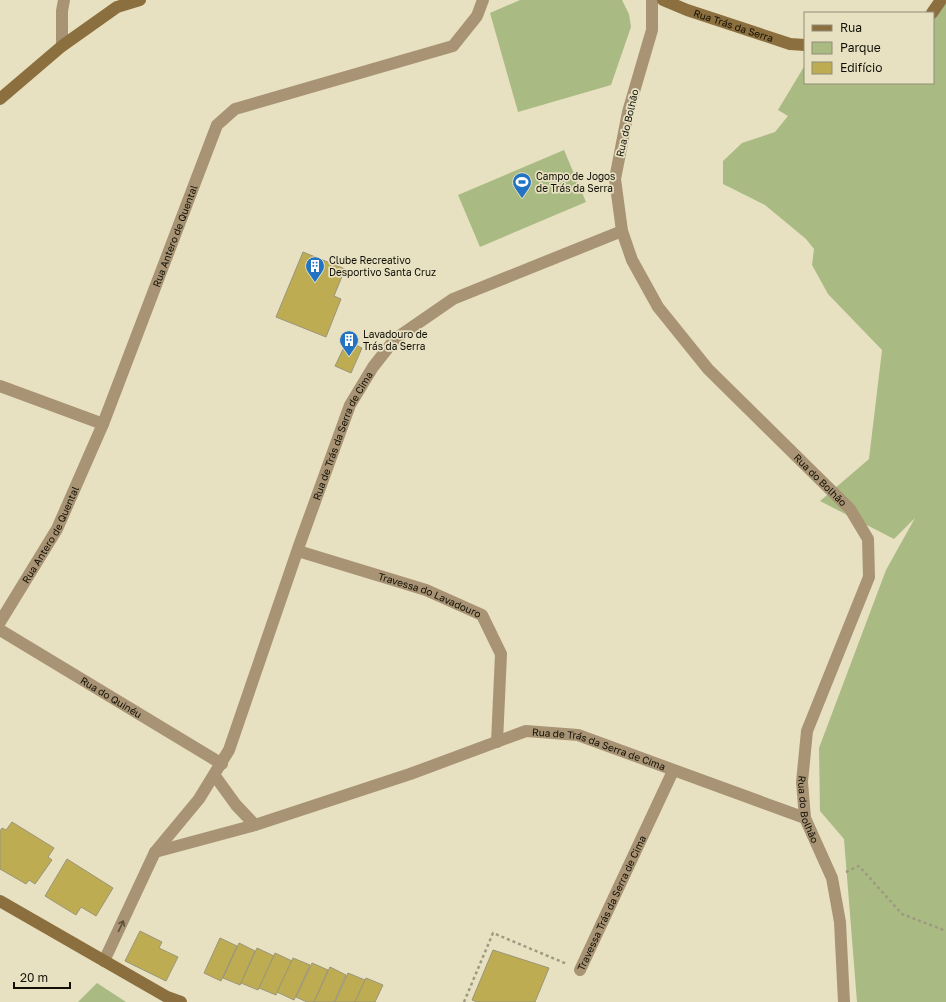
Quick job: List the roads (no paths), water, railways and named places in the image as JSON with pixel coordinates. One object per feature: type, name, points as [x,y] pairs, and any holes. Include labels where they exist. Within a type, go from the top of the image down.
[{"type":"main road","points":[[0,99],[62,46],[117,7],[140,0]]},
{"type":"main road","name":"Rua Trás da Serra","points":[[663,0],[687,10],[790,44],[804,45]]},
{"type":"main road","points":[[933,12],[941,0]]},
{"type":"main road","points":[[0,901],[167,997],[181,1002]]},
{"type":"street","points":[[62,46],[62,11],[64,0]]},
{"type":"street","name":"Rua Antero de Quental","points":[[0,622],[57,529],[103,424],[217,125],[234,109],[454,46],[477,16],[483,0]]},
{"type":"street","name":"Rua do Bolhão","points":[[652,0],[652,30],[628,112],[615,179],[622,231],[632,260],[658,307],[708,369],[850,509],[868,539],[869,577],[806,731],[802,782],[805,818],[832,878],[840,922],[844,1002]]},
{"type":"street","name":"Rua de Trás da Serra de Cima","points":[[104,961],[155,852],[199,799],[215,776],[229,750],[350,405],[373,367],[395,340],[453,299],[622,231]]},
{"type":"street","points":[[0,386],[103,424]]},
{"type":"street","name":"Travessa do Lavadouro","points":[[298,551],[426,590],[482,615],[501,654],[497,742]]},
{"type":"street","name":"Rua do Quinéu","points":[[0,630],[222,764]]},
{"type":"street","name":"Rua de Trás da Serra de Cima","points":[[155,852],[255,825],[410,774],[526,731],[578,735],[805,818]]},
{"type":"street","name":"Travessa Trás da Serra de Cima","points":[[580,970],[673,771]]},
{"type":"street","points":[[215,776],[236,805],[255,825]]},
{"type":"place","name":"Campo de Jogos de Trás da Serra","points":[[522,199]]},
{"type":"place","name":"Clube Recreativo Desportivo Santa Cruz","points":[[315,283]]},
{"type":"place","name":"Lavadouro de Trás da Serra","points":[[349,357]]}]
